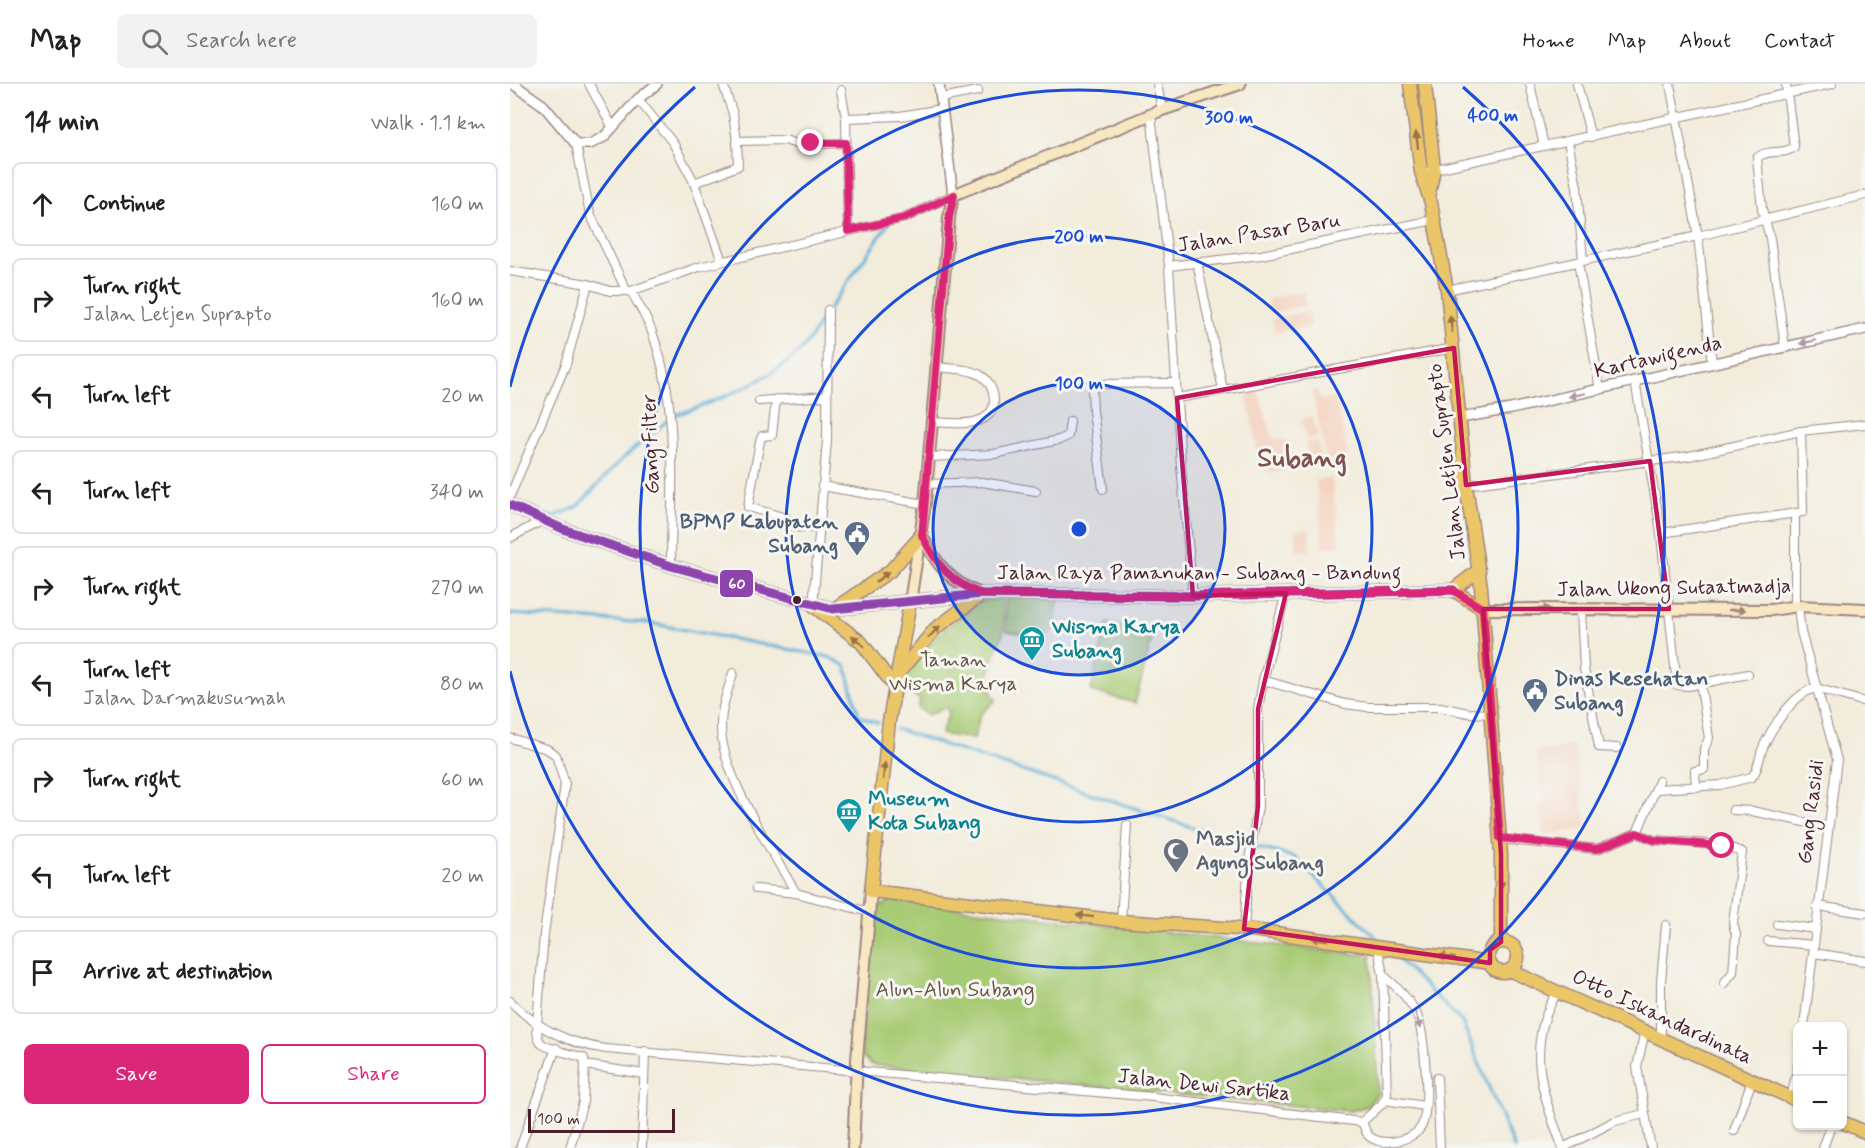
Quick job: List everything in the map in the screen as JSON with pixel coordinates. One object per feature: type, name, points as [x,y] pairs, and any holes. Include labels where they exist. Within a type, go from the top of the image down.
[{"type":"main road","points":[[854,1148],[868,912],[895,681],[922,535],[949,218],[954,195],[1162,110],[1240,84]]},
{"type":"main road","name":"Jalan Letjen Suprapto","points":[[1410,84],[1421,172],[1434,220],[1447,290],[1466,485],[1479,570],[1500,838],[1501,942]]},
{"type":"main road","name":"Jalan Letjen Suprapto","points":[[1425,84],[1434,169],[1428,194]]},
{"type":"main road","name":"Jalan Raya Pamanukan - Subang - Bandung","points":[[510,505],[563,530],[671,566],[833,609],[982,594],[1194,596],[1453,590]]},
{"type":"main road","points":[[895,681],[935,629],[982,594],[955,582],[933,557],[922,535]]},
{"type":"main road","points":[[833,609],[890,572],[922,535]]},
{"type":"main road","points":[[1479,570],[1453,590],[1483,609]]},
{"type":"main road","points":[[813,605],[861,642],[895,681]]},
{"type":"main road","name":"Jalan Ukong Sutaatmadja","points":[[1483,609],[1771,610],[1796,606],[1865,609]]},
{"type":"main road","points":[[871,891],[1121,921],[1244,929],[1490,963],[1500,971],[1509,970],[1518,960],[1517,950],[1510,944],[1501,942],[1490,950],[1490,963]]},
{"type":"main road","name":"Otto Iskandardinata","points":[[1509,970],[1645,1029],[1793,1100]]},
{"type":"main road","points":[[1847,1124],[1865,1132]]},
{"type":"street","points":[[513,84],[543,105],[576,144],[597,142],[613,128],[638,99],[657,84]]},
{"type":"street","points":[[589,84],[613,128]]},
{"type":"street","points":[[694,183],[738,166],[733,114],[723,84]]},
{"type":"street","points":[[510,271],[588,284],[609,291],[629,291],[722,261],[905,218],[954,195],[939,84]]},
{"type":"street","points":[[1156,84],[1162,110]]},
{"type":"street","points":[[1530,84],[1544,146]]},
{"type":"street","points":[[1577,84],[1591,136]]},
{"type":"street","points":[[1670,84],[1698,236],[1712,363]]},
{"type":"street","points":[[1785,347],[1766,221],[1762,209],[1757,158],[1767,152],[1784,152],[1794,147],[1786,84]]},
{"type":"street","points":[[1421,172],[1832,84]]},
{"type":"street","points":[[841,90],[846,118],[848,231]]},
{"type":"street","points":[[941,98],[978,91]]},
{"type":"street","points":[[638,99],[667,134],[694,183],[722,261]]},
{"type":"street","points":[[846,118],[900,116],[942,109]]},
{"type":"street","name":"Jalan Pasar Baru","points":[[1151,115],[1169,266],[1261,255],[1434,220]]},
{"type":"street","points":[[737,141],[785,140],[799,145],[846,143]]},
{"type":"street","points":[[1568,141],[1577,187],[1581,261],[1600,390]]},
{"type":"street","name":"Gang Filter","points":[[576,144],[590,214],[652,331],[664,373],[672,412],[671,566]]},
{"type":"street","points":[[1447,290],[1766,221],[1865,195]]},
{"type":"street","points":[[1197,262],[1223,390]]},
{"type":"street","points":[[1169,266],[1177,398],[1194,596]]},
{"type":"street","points":[[510,496],[566,364],[588,284]]},
{"type":"street","points":[[813,605],[827,441],[828,310]]},
{"type":"street","name":"Kartawigenda","points":[[1460,418],[1600,390],[1865,329]]},
{"type":"street","points":[[1177,398],[1454,348]]},
{"type":"street","points":[[933,422],[970,423],[978,421],[990,413],[994,400],[989,383],[979,374],[938,367]]},
{"type":"street","points":[[1635,381],[1661,533],[1677,685],[1748,674]]},
{"type":"street","points":[[1103,489],[1092,388],[1103,384],[1176,383]]},
{"type":"street","points":[[759,401],[826,396]]},
{"type":"street","points":[[776,399],[772,435],[762,436],[760,441],[748,507],[786,518],[793,527],[819,528]]},
{"type":"street","points":[[930,458],[994,454],[1067,438],[1070,421]]},
{"type":"street","points":[[1466,485],[1689,456],[1800,431],[1865,424]]},
{"type":"street","name":"Gang Rasidi","points":[[1800,431],[1803,512],[1795,513],[1796,606],[1801,632],[1837,760],[1817,906],[1805,1022]]},
{"type":"street","points":[[927,484],[982,482],[1036,490]]},
{"type":"street","points":[[822,486],[925,504]]},
{"type":"street","points":[[1661,533],[1795,513]]},
{"type":"street","points":[[510,538],[543,520]]},
{"type":"street","points":[[1244,929],[1249,860],[1258,807],[1258,709],[1263,680],[1286,593]]},
{"type":"street","points":[[1581,609],[1584,669],[1599,747],[1617,748]]},
{"type":"street","points":[[733,673],[721,728],[728,760],[771,849],[796,892]]},
{"type":"street","points":[[1263,680],[1345,704],[1368,707],[1440,706],[1468,713],[1491,714]]},
{"type":"street","points":[[1696,787],[1695,771],[1704,769],[1704,749],[1709,738],[1700,682]]},
{"type":"street","points":[[1637,833],[1658,785],[1696,787],[1720,785],[1752,777],[1768,737],[1794,699],[1803,692],[1816,688],[1865,702]]},
{"type":"street","points":[[510,738],[547,749],[556,755],[565,784],[544,934],[537,1025],[541,1044],[585,1058],[583,1102],[570,1148]]},
{"type":"street","points":[[1733,810],[1752,811],[1761,815],[1828,827]]},
{"type":"street","points":[[1121,921],[1127,825]]},
{"type":"street","points":[[1500,838],[1597,849],[1637,833],[1654,840],[1722,846],[1742,852],[1733,923],[1736,934],[1733,972],[1724,983]]},
{"type":"street","points":[[756,889],[796,892],[868,912]]},
{"type":"street","points":[[1817,906],[1865,913]]},
{"type":"street","points":[[1777,924],[1816,928]]},
{"type":"street","points":[[1661,1037],[1661,981],[1666,926]]},
{"type":"street","points":[[1768,941],[1865,961]]},
{"type":"street","points":[[1378,948],[1383,975],[1387,1095],[1362,1122],[1366,1133],[1372,1138],[1404,1140],[1415,1134],[1422,1125],[1425,1106],[1423,1038],[1417,1014],[1396,986],[1383,975]]},
{"type":"street","points":[[1558,991],[1543,1020],[1538,1063],[1549,1111],[1563,1148],[1615,1121],[1644,1113]]},
{"type":"street","points":[[510,1001],[537,1025]]},
{"type":"street","name":"Jalan Dewi Sartika","points":[[537,1025],[581,1045],[1153,1097],[1362,1122]]},
{"type":"street","points":[[1645,1029],[1637,1064],[1651,1148]]},
{"type":"street","points":[[520,1148],[556,1048]]},
{"type":"street","points":[[642,1148],[645,1051]]},
{"type":"street","points":[[585,1065],[644,1074]]},
{"type":"street","points":[[1437,1078],[1440,1148]]},
{"type":"street","points":[[1734,1131],[1752,1080]]},
{"type":"street","points":[[1384,1100],[1425,1106]]},
{"type":"street","points":[[1823,1148],[1829,1130]]},
{"type":"highlighted area","points":[[1454,348],[1466,485],[1650,461],[1669,609],[1483,609],[1501,854],[1501,942],[1490,950],[1490,963],[1244,929],[1258,806],[1258,709],[1286,593],[1193,596],[1177,398]]},
{"type":"shaded area","points":[[1303,291],[1306,305],[1270,313],[1267,299]]},
{"type":"shaded area","points":[[1308,311],[1311,326],[1275,333],[1272,319]]},
{"type":"shaded area","points":[[1256,385],[1273,438],[1289,441],[1295,466],[1270,474],[1257,450],[1246,388]]},
{"type":"shaded area","points":[[1318,390],[1320,400],[1337,397],[1348,458],[1327,462],[1312,391]]},
{"type":"shaded area","points":[[1313,416],[1318,438],[1307,440],[1302,419]]},
{"type":"shaded area","points":[[1318,441],[1323,466],[1311,468],[1306,443]]},
{"type":"shaded area","points":[[1332,478],[1340,546],[1323,548],[1316,480]]},
{"type":"shaded area","points":[[1309,529],[1310,550],[1297,551],[1295,530]]},
{"type":"shaded area","points":[[1574,745],[1587,828],[1545,835],[1538,806],[1544,804],[1535,752]]},
{"type":"green space","points":[[1006,598],[1059,598],[1052,631],[1042,637],[1007,631]]},
{"type":"green space","name":"Taman Wisma Karya","points":[[1003,599],[1004,629],[989,674],[991,691],[996,700],[980,715],[974,739],[941,734],[949,712],[945,707],[928,715],[918,708],[920,699],[907,692],[898,702],[904,677],[939,633],[983,600]]},
{"type":"green space","points":[[1107,623],[1153,635],[1135,703],[1091,691]]},
{"type":"green space","name":"Alun-Alun Subang","points":[[892,900],[1371,956],[1378,1093],[1368,1106],[1350,1111],[872,1065],[863,1057],[861,1050],[873,911]]},
{"type":"waterway","points":[[829,309],[889,223]]},
{"type":"waterway","points":[[672,416],[723,397],[774,371],[805,346],[825,314]]},
{"type":"waterway","points":[[550,518],[577,507],[621,460],[668,420]]},
{"type":"waterway","points":[[510,614],[649,623],[829,657],[846,666],[859,716],[879,723]]},
{"type":"waterway","points":[[896,729],[1234,841],[1294,857],[1382,943]]},
{"type":"waterway","points":[[1393,954],[1462,1022],[1514,1148]]},
{"type":"transit line","name":"60","points":[[510,505],[563,529],[671,566],[833,609],[982,594],[1193,596],[1453,590]]},
{"type":"place","name":"BPMP Kabupaten Subang","points":[[857,557]]},
{"type":"place","name":"Wisma Karya Subang","points":[[1032,662]]},
{"type":"place","name":"Dinas Kesehatan Subang","points":[[1535,714]]},
{"type":"place","name":"Museum Kota Subang","points":[[849,834]]},
{"type":"place","name":"Masjid Agung Subang","points":[[1176,874]]},
{"type":"district","name":"Subang","points":[[1302,458]]},
{"type":"route","points":[[811,143],[846,143],[848,231],[905,218],[954,195],[949,218],[938,375],[922,535],[933,557],[955,582],[982,594],[1194,596],[1453,590],[1483,609],[1500,838],[1597,849],[1637,833],[1654,840],[1722,846]]}]
